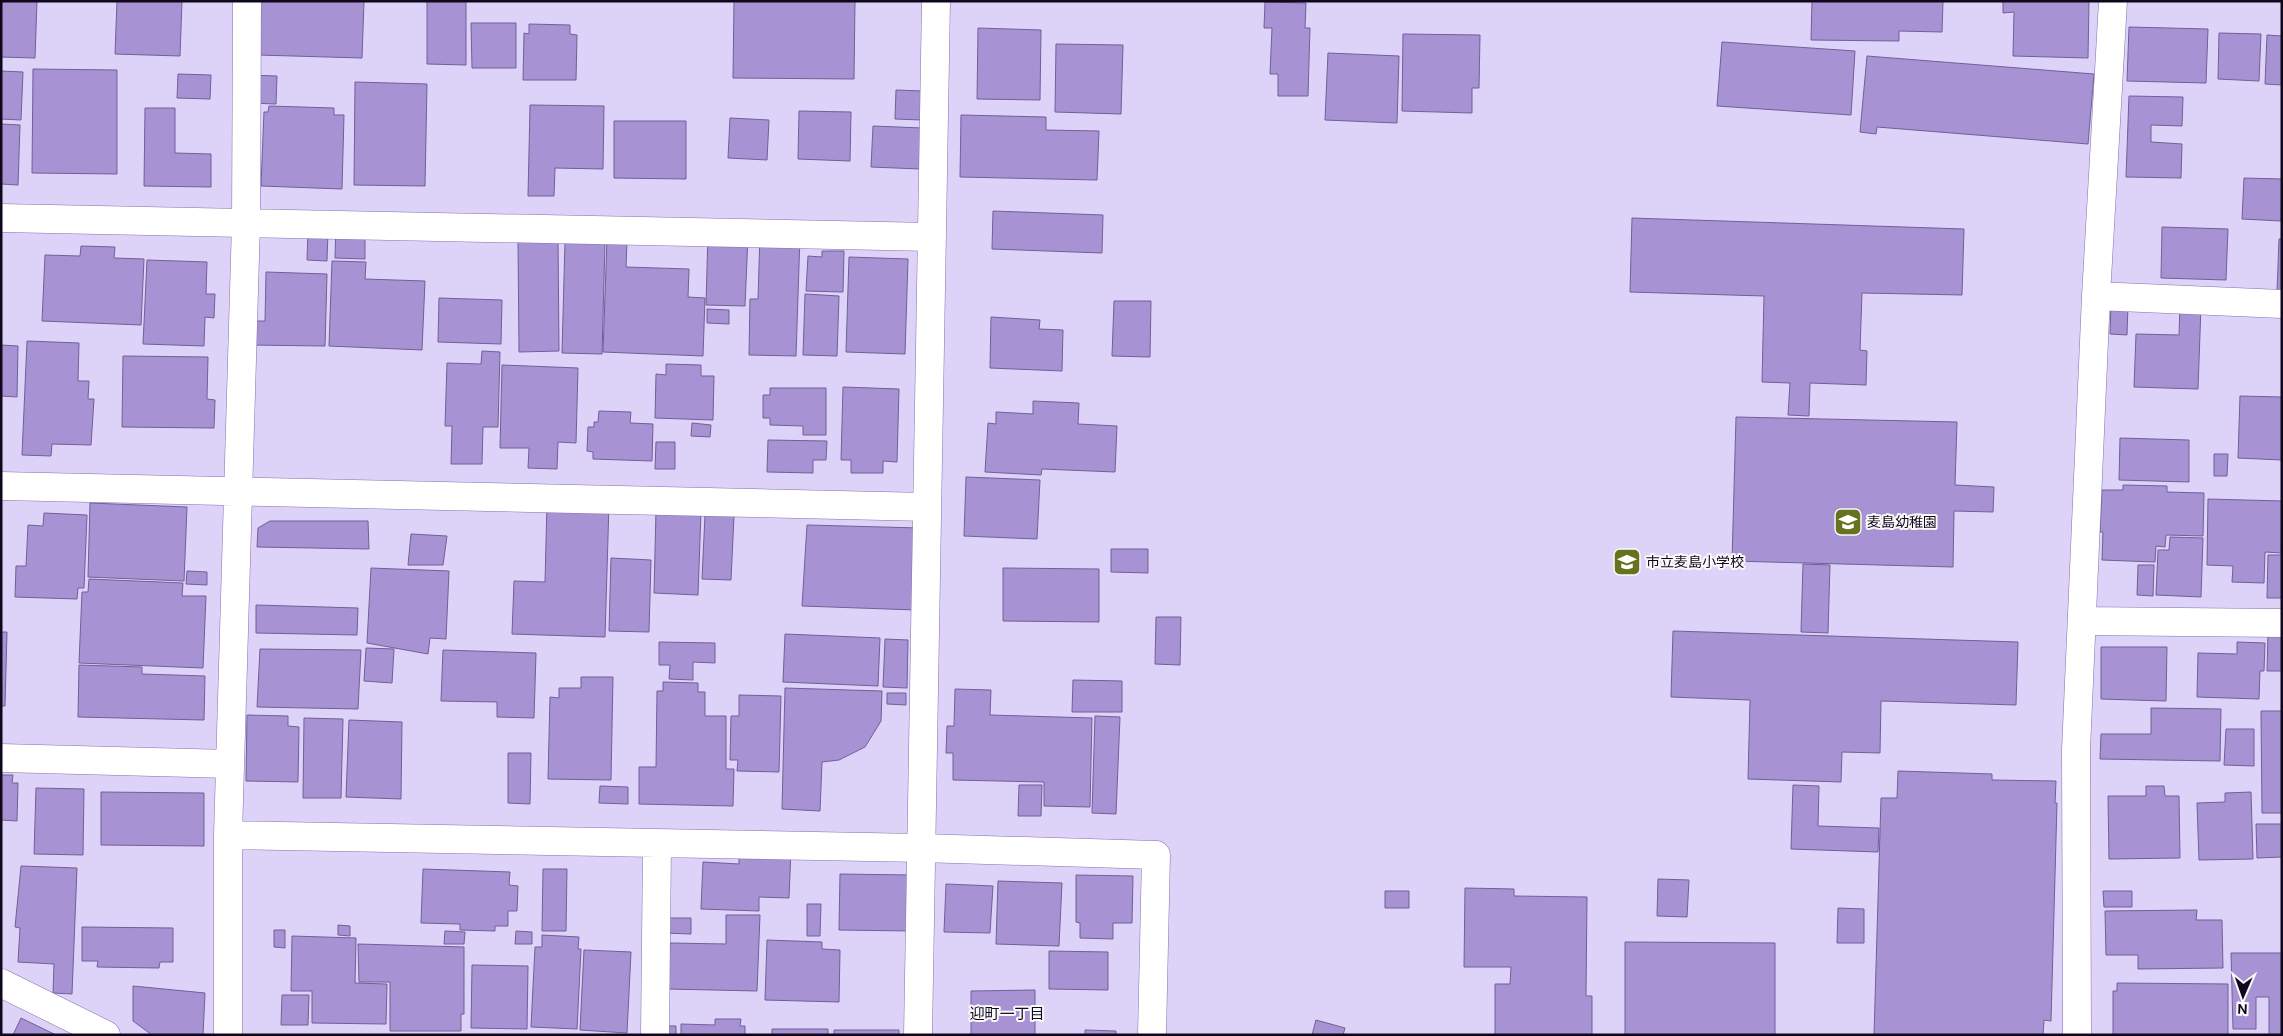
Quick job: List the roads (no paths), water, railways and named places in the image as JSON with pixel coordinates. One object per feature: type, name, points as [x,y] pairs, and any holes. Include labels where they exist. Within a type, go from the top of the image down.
[{"type":"street","points":[[228,1035],[228,835],[246,223],[247,1]]},
{"type":"street","points":[[918,1035],[936,1]]},
{"type":"street","points":[[2077,1035],[2076,750],[2096,296],[2113,1]]},
{"type":"street","points":[[1,218],[932,236]]},
{"type":"street","points":[[2096,296],[2282,304]]},
{"type":"street","points":[[1,486],[927,507]]},
{"type":"street","points":[[2083,621],[2282,623]]},
{"type":"street","points":[[1,758],[230,764]]},
{"type":"street","points":[[228,835],[657,845],[921,848],[1156,855],[1152,1035]]},
{"type":"street","points":[[655,1035],[657,845]]},
{"type":"street","points":[[1,983],[106,1035]]},
{"type":"place","name":"麦島幼稚園","points":[[1848,522]]},
{"type":"place","name":"市立麦島小学校","points":[[1627,562]]},
{"type":"district","name":"迎町一丁目","points":[[1007,1014]]}]
